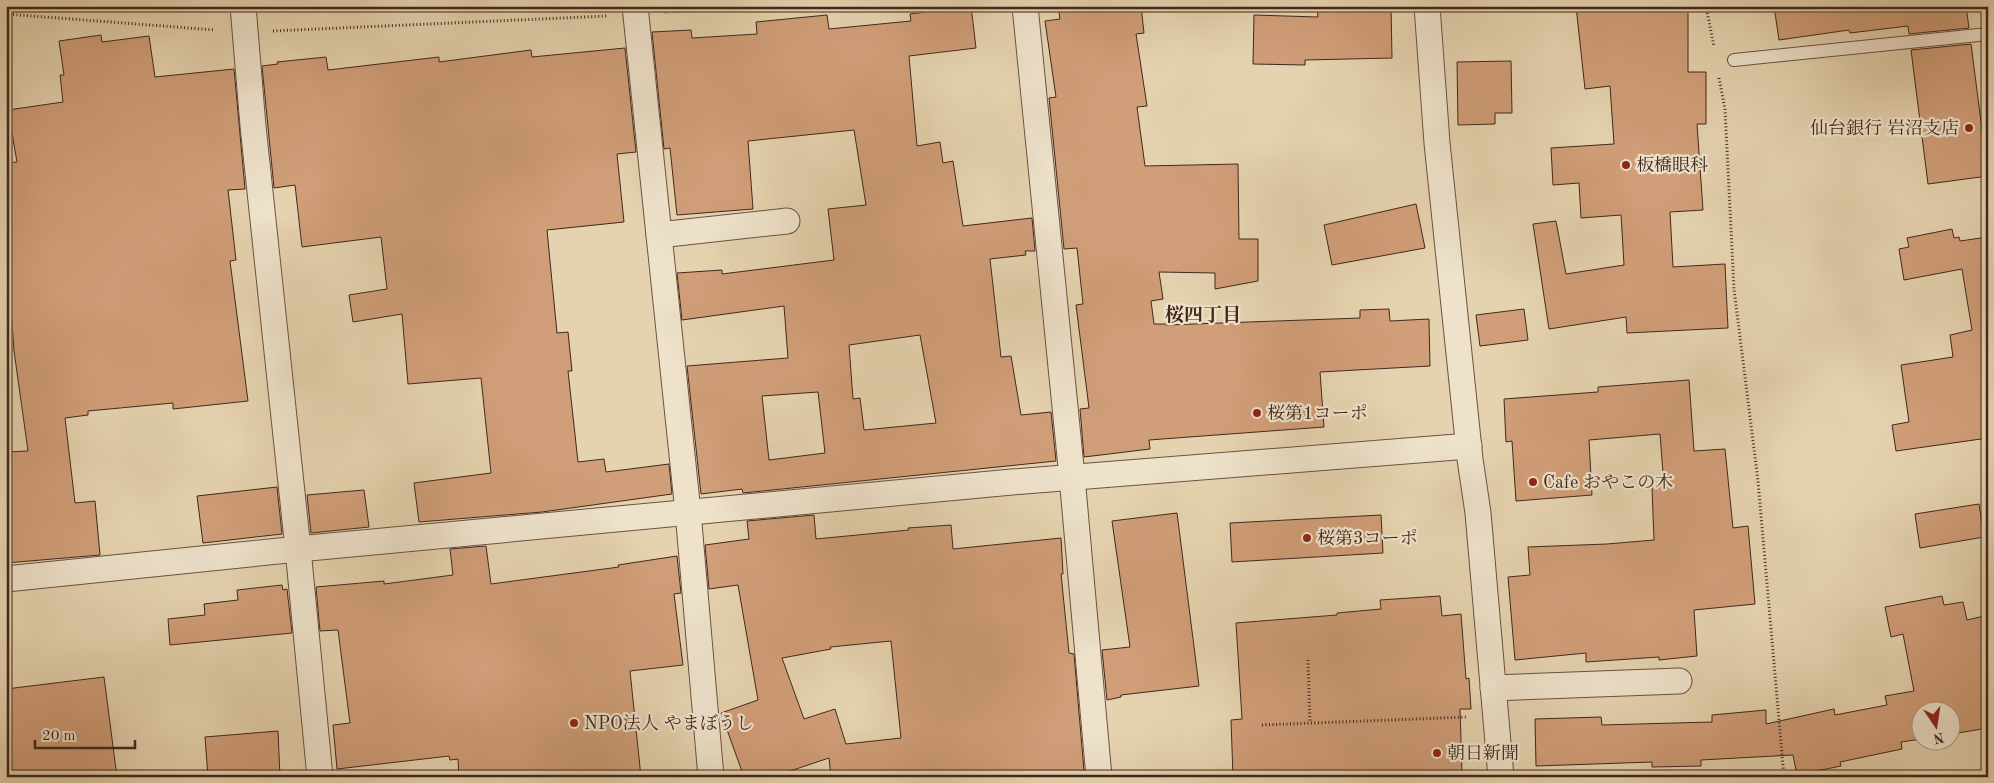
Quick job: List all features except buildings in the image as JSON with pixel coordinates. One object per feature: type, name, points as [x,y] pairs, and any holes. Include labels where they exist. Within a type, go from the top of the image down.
[{"type":"street","points":[[243,6],[252,126],[298,549],[320,777]]},
{"type":"street","points":[[1025,6],[1072,477],[1099,777]]},
{"type":"street","points":[[1427,6],[1437,143],[1469,446],[1478,513],[1501,777]]},
{"type":"street","points":[[636,10],[688,512],[711,777]]},
{"type":"street","points":[[659,235],[787,221]]},
{"type":"street","points":[[6,579],[298,549],[1072,477],[1469,446]]},
{"type":"street","points":[[1493,688],[1678,681]]},
{"type":"lane","points":[[1734,60],[1988,34]]},
{"type":"path","points":[[6,14],[245,32],[298,31],[636,10],[767,6]]},
{"type":"path","points":[[1706,6],[1715,53]]},
{"type":"path","points":[[1718,72],[1725,109],[1734,289],[1758,481],[1784,777]]},
{"type":"path","points":[[1308,660],[1310,723]]},
{"type":"path","points":[[1262,725],[1496,716]]},
{"type":"place","name":"仙台銀行 岩沼支店","points":[[1969,128]]},
{"type":"place","name":"板橋眼科","points":[[1626,165]]},
{"type":"place","name":"桜第1コーポ","points":[[1257,413]]},
{"type":"place","name":"Cafe おやこの木","points":[[1533,482]]},
{"type":"place","name":"桜第3コーポ","points":[[1307,538]]},
{"type":"place","name":"NPO法人 やまぼうし","points":[[574,723]]},
{"type":"place","name":"朝日新聞","points":[[1437,753]]},
{"type":"district","name":"桜四丁目","points":[[1203,314]]}]
